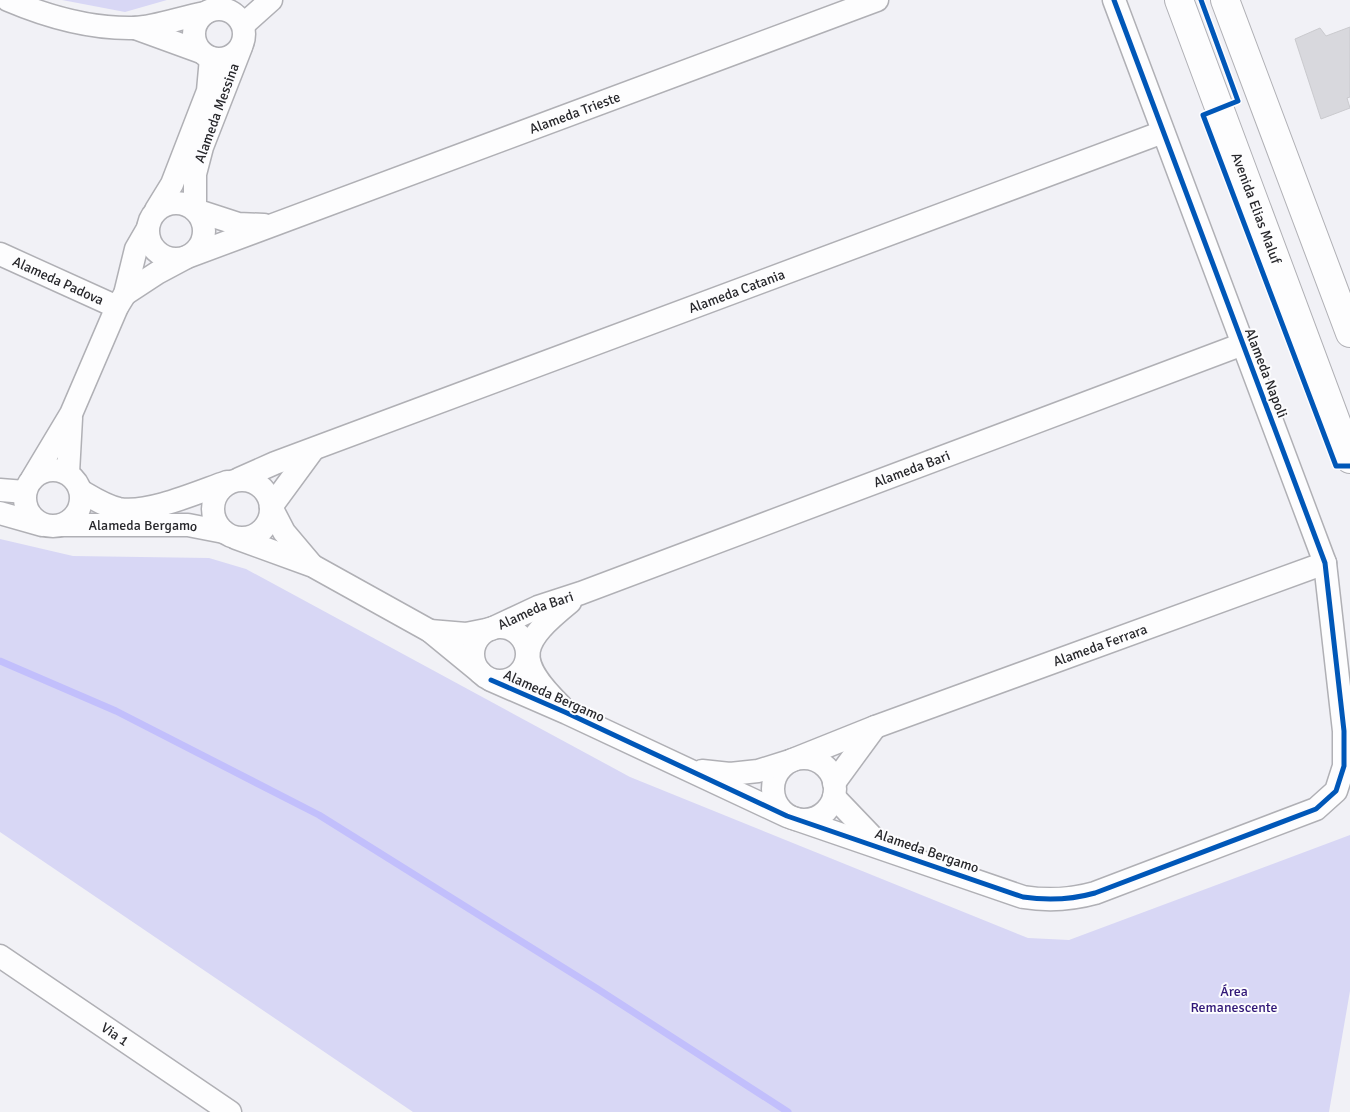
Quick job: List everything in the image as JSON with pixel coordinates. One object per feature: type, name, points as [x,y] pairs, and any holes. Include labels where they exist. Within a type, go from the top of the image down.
[{"type":"street","points":[[8,0],[40,14],[91,26],[135,28],[218,7],[227,9],[236,15],[242,36]]},
{"type":"street","points":[[135,28],[206,55],[223,58],[233,54],[242,36],[272,0]]},
{"type":"street","name":"Alameda Trieste","points":[[187,257],[877,0]]},
{"type":"street","name":"Alameda Napoli","points":[[1114,0],[1325,563],[1344,731],[1344,766]]},
{"type":"street","name":"Avenida Elias Maluf","points":[[1179,0],[1343,414],[1350,459]]},
{"type":"street","points":[[1225,0],[1350,333]]},
{"type":"street","points":[[206,55],[195,43],[194,31],[197,20],[218,7]]},
{"type":"street","name":"Alameda Messina","points":[[195,210],[195,174],[202,147],[242,36]]},
{"type":"street","name":"Alameda Messina","points":[[28,486],[71,414],[121,301],[136,249],[172,184],[208,91],[206,55]]},
{"type":"street","name":"Alameda Catania","points":[[233,481],[275,463],[312,451],[1164,132]]},
{"type":"street","points":[[121,301],[156,273],[187,257],[197,250],[204,235],[202,218],[195,210],[186,204],[176,202],[165,204],[152,220],[149,241],[155,250],[165,256],[176,259],[187,257]]},
{"type":"street","name":"Alameda Trieste","points":[[195,210],[238,224],[274,225]]},
{"type":"street","name":"Alameda Padova","points":[[0,254],[121,301]]},
{"type":"street","name":"Alameda Bari","points":[[492,629],[538,607],[581,593],[1244,344]]},
{"type":"street","name":"Alameda Messina","points":[[71,414],[74,482]]},
{"type":"street","points":[[271,507],[262,487],[252,481],[233,481],[216,494],[212,511],[215,522],[230,535],[248,538],[258,534],[266,526],[271,507],[312,451]]},
{"type":"street","points":[[49,470],[74,482],[81,505],[74,518],[54,526],[34,520],[26,508],[28,486],[40,473],[49,470]]},
{"type":"street","name":"Alameda Bergamo","points":[[74,482],[101,503],[120,509],[138,509],[233,481]]},
{"type":"street","points":[[0,490],[28,486]]},
{"type":"street","name":"Alameda Bergamo","points":[[271,507],[284,532],[313,566]]},
{"type":"street","name":"Alameda Bergamo","points":[[0,513],[54,526],[188,525],[230,535],[313,566],[430,632],[486,676],[686,770],[787,816],[1023,897],[1045,901],[1070,900],[1095,893],[1316,809],[1336,791],[1344,766]]},
{"type":"street","name":"Alameda Ferrara","points":[[790,760],[875,726],[1325,563]]},
{"type":"street","name":"Alameda Bari","points":[[527,655],[533,638],[546,622],[581,593]]},
{"type":"street","points":[[502,628],[513,631],[524,641],[527,655],[525,664],[513,678],[504,681],[486,676],[474,660],[474,646],[482,635],[492,629],[502,628]]},
{"type":"street","name":"Alameda Bergamo","points":[[430,632],[466,634],[492,629]]},
{"type":"street","name":"Alameda Bergamo","points":[[527,655],[535,677],[544,690],[567,713]]},
{"type":"street","points":[[834,790],[829,770],[818,762],[804,758],[790,760],[780,770],[774,782],[774,796],[780,808],[787,816],[804,820],[817,817],[828,809],[834,790],[875,726]]},
{"type":"street","name":"Alameda Bergamo","points":[[686,770],[730,774],[758,771],[790,760]]},
{"type":"street","name":"Alameda Bergamo","points":[[834,790],[881,847]]},
{"type":"street","name":"Via 1","points":[[0,956],[230,1112]]},
{"type":"green space","points":[[62,0],[167,0],[125,12]]},
{"type":"green space","name":"Área Remanescente","points":[[0,539],[73,556],[209,558],[246,569],[630,777],[1028,938],[1069,940],[1350,835],[1350,991],[1329,1112],[413,1112],[0,832]]},
{"type":"building","points":[[1350,27],[1350,97],[1347,98],[1350,108],[1321,119],[1295,39],[1320,28],[1326,36]]},
{"type":"waterway","points":[[0,661],[116,711],[319,815],[596,988],[788,1112]]},
{"type":"cycle path","points":[[491,680],[567,713],[787,816],[1023,897],[1051,899],[1077,897],[1095,893],[1316,809],[1336,791],[1344,766],[1344,731],[1325,563],[1114,0]]},
{"type":"cycle path","points":[[1201,0],[1238,101],[1203,115],[1336,466],[1350,466]]}]
